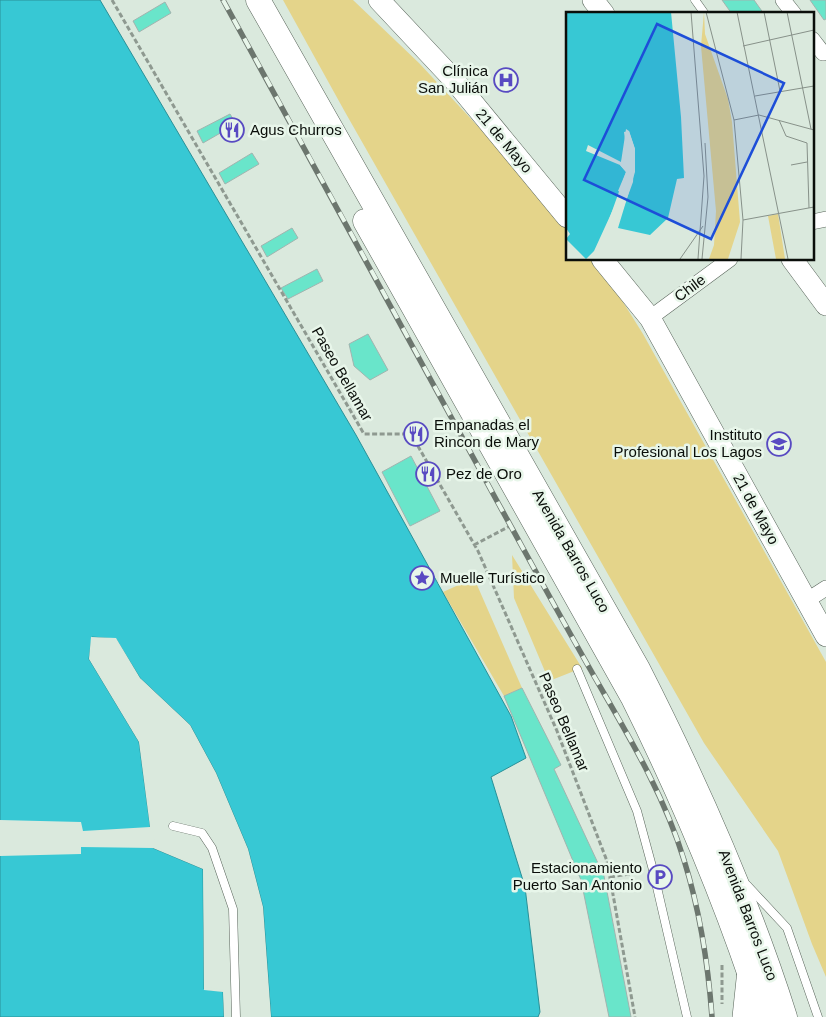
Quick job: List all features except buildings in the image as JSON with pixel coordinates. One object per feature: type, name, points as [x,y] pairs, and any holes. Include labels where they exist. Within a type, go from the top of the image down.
[{"type":"main road","name":"Avenida Barros Luco","points":[[240,0],[632,696],[661,754],[710,864],[748,967],[764,1017]]},
{"type":"main road","name":"Avenida Barros Luco","points":[[258,0],[638,669],[690,775],[731,867],[785,1017]]},
{"type":"street","name":"21 de Mayo","points":[[378,0],[454,80],[566,216]]},
{"type":"street","points":[[593,0],[602,12]]},
{"type":"street","points":[[784,0],[793,12]]},
{"type":"street","points":[[814,43],[820,55]]},
{"type":"street","name":"21 de Mayo","points":[[603,260],[650,318],[826,636]]},
{"type":"street","name":"Chile","points":[[650,318],[729,260]]},
{"type":"street","points":[[793,260],[826,305]]},
{"type":"street","points":[[806,601],[826,588]]},
{"type":"street","points":[[743,1017],[748,967]]},
{"type":"lane","points":[[695,0],[704,12]]},
{"type":"lane","points":[[578,669],[637,812],[653,870],[687,1017]]},
{"type":"lane","points":[[174,826],[202,833],[212,848],[233,909],[236,1017]]},
{"type":"lane","points":[[731,867],[787,928],[818,1017]]},
{"type":"path","name":"Paseo Bellamar","points":[[112,0],[364,434],[411,434],[474,545],[557,732],[608,861],[635,1017]]},
{"type":"path","points":[[474,545],[530,514]]},
{"type":"path","points":[[610,877],[653,870]]},
{"type":"shaded area","points":[[283,0],[353,0],[419,63],[565,220],[566,260],[594,260],[613,286],[643,334],[826,662],[826,977],[778,851],[704,743]]},
{"type":"shaded area","points":[[512,555],[582,668],[549,681],[514,598]]},
{"type":"shaded area","points":[[474,578],[522,688],[504,696],[443,592]]},
{"type":"water","points":[[0,0],[100,0],[356,435],[511,716],[526,758],[491,777],[525,887],[540,1012],[538,1017],[271,1017],[263,907],[248,849],[216,773],[190,725],[140,678],[116,639],[92,637],[89,659],[139,742],[153,848],[203,869],[204,989],[223,991],[224,1017],[0,1017]]},
{"type":"pier","points":[[91,637],[116,638],[140,678],[190,725],[216,773],[248,849],[263,907],[271,1017],[269,1017],[261,908],[246,849],[214,774],[188,726],[138,680],[115,641],[93,639],[91,658],[141,741],[155,846],[206,869],[206,987],[225,990],[226,1017],[224,1017],[223,992],[204,990],[203,869],[153,848],[81,847],[81,854],[0,856],[0,820],[81,822],[83,831],[150,827],[139,742],[89,659]]},
{"type":"railway","points":[[223,0],[656,788],[676,836],[695,898],[706,957],[712,1017]]},
{"type":"place","name":"Clínica San Julián","points":[[506,80]]},
{"type":"place","name":"Agus Churros","points":[[232,130]]},
{"type":"place","name":"Empanadas el Rincon de Mary","points":[[416,434]]},
{"type":"place","name":"Instituto Profesional Los Lagos","points":[[779,444]]},
{"type":"place","name":"Pez de Oro","points":[[428,474]]},
{"type":"place","name":"Muelle Turístico","points":[[422,578]]},
{"type":"place","name":"Estacionamiento Puerto San Antonio","points":[[660,877]]}]
